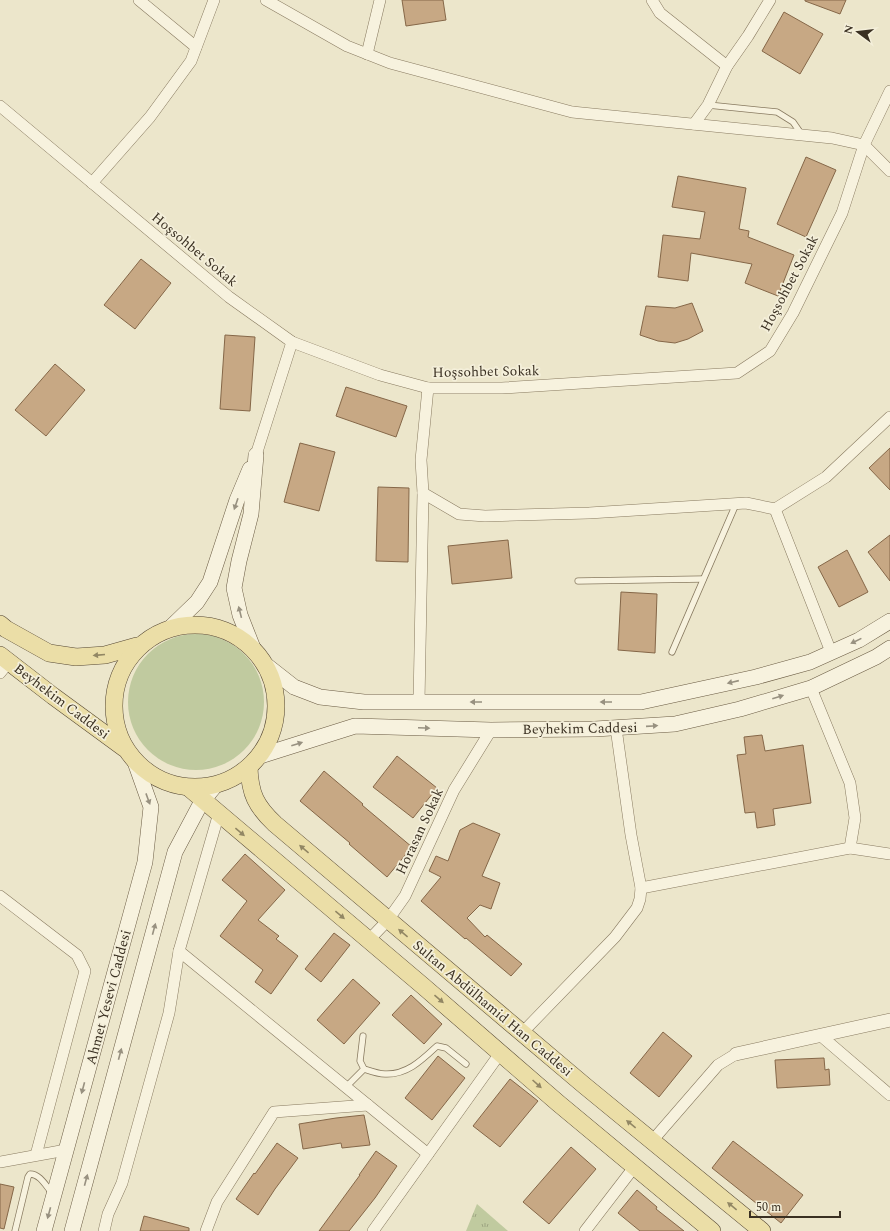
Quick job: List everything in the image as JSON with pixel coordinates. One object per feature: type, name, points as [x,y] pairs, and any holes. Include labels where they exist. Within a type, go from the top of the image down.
[{"type":"main road","points":[[169,629],[196,602],[210,582],[237,500],[256,455]]},
{"type":"main road","points":[[253,648],[240,616],[234,588],[251,514],[256,455]]},
{"type":"main road","name":"Beyhekim Caddesi","points":[[0,624],[6,630],[49,653],[76,657],[105,655],[137,646],[169,629],[192,624],[216,627],[236,635],[253,648],[266,665],[294,687],[320,697],[364,702],[641,702],[756,677],[810,662],[859,640],[890,621]]},
{"type":"main road","points":[[137,646],[118,678],[114,701],[116,725],[124,748],[135,762],[146,772],[160,780],[174,786],[189,788],[215,786],[231,780],[254,762]]},
{"type":"main road","name":"Beyhekim Caddesi","points":[[254,762],[356,726],[491,730],[595,729],[676,724],[740,709],[811,688],[876,657],[890,648]]},
{"type":"main road","name":"Beyhekim Caddesi","points":[[3,664],[124,748]]},
{"type":"main road","name":"Beyhekim Caddesi","points":[[254,762],[272,735],[277,712],[275,688],[266,665]]},
{"type":"main road","name":"Ahmet Yesevi Caddesi","points":[[44,1231],[145,862],[151,807],[135,762]]},
{"type":"main road","name":"Sultan Abdülhamid Han Caddesi","points":[[254,762],[250,782],[255,800],[266,816],[522,1033],[762,1231]]},
{"type":"main road","name":"Ahmet Yesevi Caddesi","points":[[72,1231],[175,852],[201,802],[215,786]]},
{"type":"main road","name":"Sultan Abdülhamid Han Caddesi","points":[[189,788],[501,1052],[558,1103],[712,1231]]},
{"type":"main road","points":[[260,848],[260,835],[265,829],[279,827]]},
{"type":"street","points":[[139,0],[196,47]]},
{"type":"street","points":[[92,183],[150,117],[191,61],[214,0]]},
{"type":"street","points":[[266,0],[348,46],[390,63],[572,112],[832,138],[864,145],[890,171]]},
{"type":"street","points":[[367,54],[380,0]]},
{"type":"street","points":[[652,0],[660,13],[727,66]]},
{"type":"street","points":[[694,124],[708,105],[727,66],[748,36],[770,0]]},
{"type":"street","name":"Hoşsohbet Sokak","points":[[0,106],[229,297],[292,342],[380,375],[428,388],[502,388],[737,373],[770,352],[793,313],[842,213],[864,145],[890,91]]},
{"type":"street","points":[[256,455],[292,342]]},
{"type":"street","points":[[419,702],[422,460],[428,388]]},
{"type":"street","points":[[422,493],[459,514],[485,516],[589,513],[746,503],[775,509],[826,477],[890,417]]},
{"type":"street","points":[[775,509],[831,652]]},
{"type":"street","points":[[811,688],[850,783],[856,818],[850,848]]},
{"type":"street","points":[[522,1033],[551,1005],[615,937],[637,908],[640,899],[641,888],[630,827],[616,728]]},
{"type":"street","name":"Horasan Sokak","points":[[369,940],[388,920],[405,896],[454,790],[491,730]]},
{"type":"street","points":[[104,1231],[108,1214],[122,1184],[161,1042],[169,1012],[179,951],[218,813]]},
{"type":"street","points":[[641,888],[850,848],[890,854]]},
{"type":"street","points":[[0,896],[77,955],[85,971],[36,1155]]},
{"type":"street","points":[[179,951],[428,1154]]},
{"type":"street","points":[[652,1141],[718,1065],[736,1054],[890,1020]]},
{"type":"street","points":[[820,1035],[890,1095]]},
{"type":"street","points":[[372,1231],[501,1052]]},
{"type":"street","points":[[206,1231],[217,1202],[274,1112],[368,1105]]},
{"type":"street","points":[[0,1162],[66,1150]]},
{"type":"street","points":[[585,1231],[635,1166]]},
{"type":"lane","points":[[708,105],[777,112],[793,122],[802,135]]},
{"type":"lane","points":[[672,652],[736,504]]},
{"type":"lane","points":[[578,581],[703,580]]},
{"type":"lane","points":[[363,1036],[360,1061],[364,1069],[384,1075],[403,1072],[424,1058],[437,1046],[446,1048],[466,1064]]},
{"type":"lane","points":[[346,1087],[364,1069]]},
{"type":"lane","points":[[15,1231],[30,1174],[35,1174],[39,1177],[54,1195]]},
{"type":"green space","points":[[196,634],[216,637],[228,642],[244,654],[256,670],[261,682],[264,702],[261,722],[256,734],[244,750],[228,762],[216,767],[196,770],[176,767],[164,762],[148,750],[136,734],[131,722],[128,702],[131,682],[136,670],[148,654],[164,642],[176,637]]},
{"type":"green space","points":[[477,1204],[508,1231],[466,1231]]},
{"type":"building","points":[[402,0],[443,0],[446,20],[406,26]]},
{"type":"building","points":[[805,0],[846,0],[840,14]]},
{"type":"building","points":[[784,12],[823,34],[800,74],[762,51]]},
{"type":"building","points":[[806,157],[836,170],[806,237],[777,224]]},
{"type":"building","points":[[678,176],[746,188],[739,229],[749,231],[748,237],[794,255],[778,296],[745,283],[752,264],[691,253],[688,281],[658,277],[663,235],[700,239],[705,212],[672,207]]},
{"type":"building","points":[[141,259],[171,283],[135,329],[104,305]]},
{"type":"building","points":[[692,303],[703,331],[688,339],[675,343],[658,341],[640,335],[646,306],[675,308]]},
{"type":"building","points":[[225,335],[255,337],[250,411],[220,409]]},
{"type":"building","points":[[55,364],[85,390],[46,436],[15,410]]},
{"type":"building","points":[[346,387],[407,406],[396,437],[336,416]]},
{"type":"building","points":[[300,443],[335,452],[319,511],[284,502]]},
{"type":"building","points":[[890,448],[890,490],[869,468]]},
{"type":"building","points":[[378,487],[409,488],[408,562],[376,561]]},
{"type":"building","points":[[890,535],[890,581],[868,552]]},
{"type":"building","points":[[508,540],[512,578],[452,584],[448,546]]},
{"type":"building","points":[[847,550],[868,592],[839,607],[818,567]]},
{"type":"building","points":[[621,592],[657,594],[655,653],[618,650]]},
{"type":"building","points":[[762,735],[765,751],[803,745],[811,803],[773,809],[775,825],[757,828],[755,812],[745,813],[737,755],[746,754],[744,737]]},
{"type":"building","points":[[397,756],[437,788],[413,818],[373,787]]},
{"type":"building","points":[[324,771],[412,847],[387,877],[349,844],[350,843],[300,801]]},
{"type":"building","points":[[473,823],[500,834],[482,876],[500,883],[491,909],[480,905],[467,918],[485,937],[487,935],[522,964],[511,976],[421,901],[441,877],[429,871],[436,856],[448,861],[460,830]]},
{"type":"building","points":[[245,854],[285,890],[258,920],[279,936],[276,939],[298,956],[271,994],[255,982],[263,970],[220,936],[247,901],[222,880]]},
{"type":"building","points":[[334,933],[350,945],[321,982],[305,969]]},
{"type":"building","points":[[353,979],[380,1003],[344,1044],[317,1020]]},
{"type":"building","points":[[411,995],[442,1024],[424,1044],[392,1015]]},
{"type":"building","points":[[663,1032],[692,1056],[659,1097],[630,1073]]},
{"type":"building","points":[[438,1056],[465,1078],[432,1120],[405,1098]]},
{"type":"building","points":[[824,1058],[825,1070],[829,1069],[830,1085],[777,1088],[775,1060]]},
{"type":"building","points":[[510,1079],[538,1101],[500,1147],[473,1126]]},
{"type":"building","points":[[364,1115],[370,1145],[342,1148],[341,1143],[303,1149],[299,1124]]},
{"type":"building","points":[[733,1141],[803,1195],[781,1223],[712,1168]]},
{"type":"building","points":[[277,1143],[298,1158],[258,1215],[236,1199]]},
{"type":"building","points":[[571,1147],[596,1169],[549,1224],[523,1202]]},
{"type":"building","points":[[376,1151],[397,1166],[375,1198],[349,1231],[319,1231],[360,1175]]},
{"type":"building","points":[[0,1184],[14,1187],[4,1229],[0,1228]]},
{"type":"building","points":[[637,1190],[657,1207],[656,1209],[684,1231],[640,1231],[618,1213]]},
{"type":"building","points":[[144,1216],[189,1228],[189,1231],[140,1231]]}]
